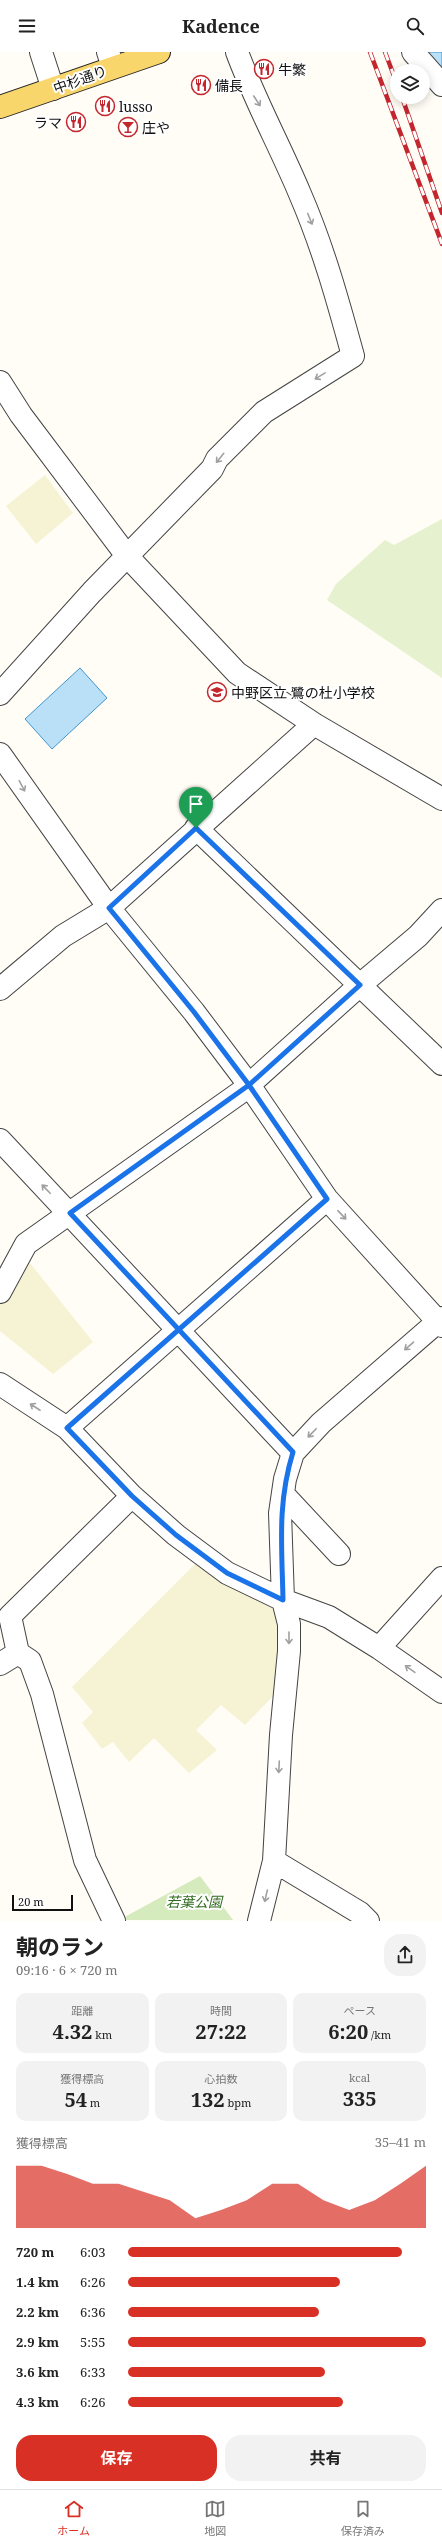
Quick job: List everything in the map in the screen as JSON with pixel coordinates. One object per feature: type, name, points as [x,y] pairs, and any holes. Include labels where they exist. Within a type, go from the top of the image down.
[{"type":"main road","name":"中杉通り","points":[[0,107],[53,89],[110,60],[159,52]]},
{"type":"street","points":[[41,52],[53,89]]},
{"type":"street","points":[[0,694],[127,556],[212,469],[217,459],[264,412],[353,356],[318,238],[285,159],[252,94],[237,52]]},
{"type":"street","points":[[413,52],[442,85]]},
{"type":"street","points":[[0,382],[21,415],[127,556],[237,673],[314,724],[442,799]]},
{"type":"street","points":[[0,989],[63,936],[109,908],[196,828],[314,724]]},
{"type":"street","points":[[0,754],[109,908],[194,1012],[249,1085],[327,1199],[441,1321],[321,1424],[293,1452],[285,1479],[280,1513],[283,1600],[289,1624],[289,1651],[281,1735],[274,1861],[259,1921]]},
{"type":"street","points":[[196,828],[442,1064]]},
{"type":"street","points":[[0,1292],[26,1244],[249,1085],[360,985],[418,936],[442,910]]},
{"type":"street","points":[[0,1140],[179,1328],[293,1452]]},
{"type":"street","points":[[67,1428],[327,1199]]},
{"type":"street","points":[[0,1384],[67,1428],[132,1496],[176,1535],[227,1573],[283,1600],[329,1618],[379,1648],[442,1692]]},
{"type":"street","points":[[283,1494],[339,1554]]},
{"type":"street","points":[[114,1921],[85,1860],[42,1694],[30,1661],[9,1658],[10,1616],[132,1496]]},
{"type":"street","points":[[379,1648],[442,1578]]},
{"type":"street","points":[[274,1861],[360,1913],[368,1921]]},
{"type":"shaded area","points":[[45,475],[73,513],[36,544],[6,506]]},
{"type":"shaded area","points":[[26,1258],[93,1342],[53,1374],[0,1331],[0,1301]]},
{"type":"shaded area","points":[[197,1562],[278,1607],[282,1626],[276,1693],[245,1725],[221,1705],[196,1730],[217,1750],[189,1773],[154,1738],[129,1762],[113,1742],[102,1749],[82,1723],[93,1712],[72,1687]]},
{"type":"green space","points":[[442,519],[442,678],[327,600],[336,584],[385,540],[394,545]]},
{"type":"green space","name":"若葉公園","points":[[200,1876],[233,1920],[119,1920]]},
{"type":"water","points":[[421,52],[442,52],[442,79]]},
{"type":"water","points":[[80,668],[107,698],[52,749],[25,719]]},
{"type":"railway","points":[[370,52],[442,244]]},
{"type":"railway","points":[[385,52],[390,65]]},
{"type":"railway","points":[[404,104],[442,213]]},
{"type":"place","name":"牛繁","points":[[264,69]]},
{"type":"place","name":"備長","points":[[201,85]]},
{"type":"place","name":"lusso","points":[[105,106]]},
{"type":"place","name":"ラマ","points":[[76,122]]},
{"type":"place","name":"庄や","points":[[128,127]]},
{"type":"place","name":"中野区立 鷺の杜小学校","points":[[217,692]]},
{"type":"route","points":[[196,828],[109,908],[194,1012],[249,1085],[70,1213],[179,1328],[293,1452],[285,1479],[280,1513],[283,1600],[227,1573],[176,1535],[132,1496],[67,1428],[179,1328],[327,1199],[249,1085],[257,1076],[360,985],[196,828]]}]
